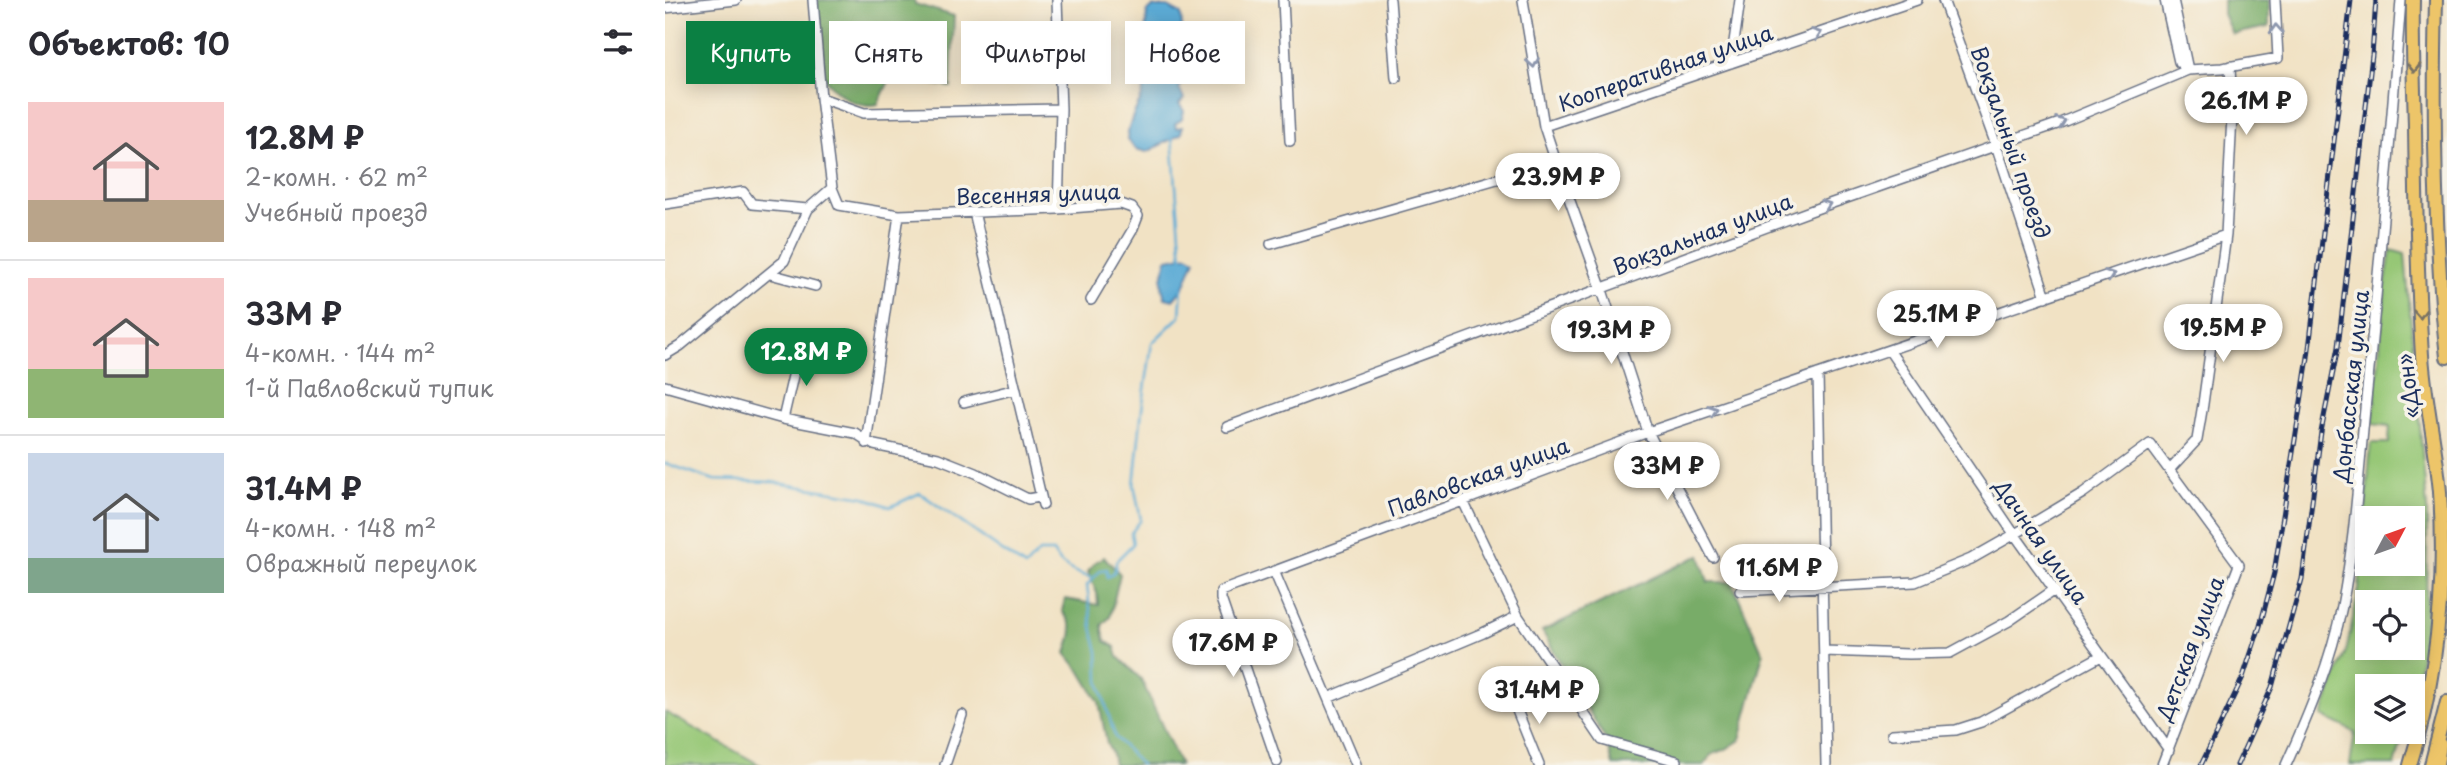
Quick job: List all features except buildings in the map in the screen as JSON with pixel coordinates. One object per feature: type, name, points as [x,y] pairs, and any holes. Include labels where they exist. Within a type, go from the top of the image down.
[{"type":"highway","name":"«Дон»","points":[[2410,765],[2434,658],[2441,527],[2439,490],[2422,358],[2416,246],[2413,0]]},
{"type":"highway","name":"«Дон»","points":[[2436,0],[2434,70],[2438,245],[2447,357]]},
{"type":"highway","points":[[2431,765],[2447,702]]},
{"type":"main road","points":[[2438,765],[2447,702]]},
{"type":"street","points":[[665,8],[736,0]]},
{"type":"street","points":[[665,355],[680,346],[784,261],[808,209],[832,188],[813,0]]},
{"type":"street","points":[[1058,0],[1061,109],[1058,209]]},
{"type":"street","points":[[1283,0],[1290,141]]},
{"type":"street","points":[[1390,0],[1396,78]]},
{"type":"street","points":[[1523,0],[1544,126],[1602,290],[1648,432],[1713,557]]},
{"type":"street","points":[[1731,63],[1740,0]]},
{"type":"street","name":"Кооперативная улица","points":[[1544,126],[1917,0]]},
{"type":"street","name":"Вокзальный проезд","points":[[1943,0],[1996,145],[2046,297]]},
{"type":"street","points":[[2165,0],[2179,62],[2188,71]]},
{"type":"street","points":[[2173,0],[2188,71]]},
{"type":"street","name":"Вокзальная улица","points":[[1227,427],[1821,207],[2060,123],[2188,71],[2278,58],[2275,0]]},
{"type":"street","name":"Донбасская улица","points":[[2285,765],[2303,729],[2321,679],[2338,621],[2352,543],[2383,228],[2400,0]]},
{"type":"street","points":[[2169,470],[2197,440],[2226,235],[2232,116],[2230,66]]},
{"type":"street","points":[[821,97],[864,113],[1061,109]]},
{"type":"street","points":[[1271,244],[1556,162]]},
{"type":"street","name":"Весенняя улица","points":[[832,188],[839,205],[899,215],[1121,204],[1132,208],[1138,216],[1133,229],[1091,300]]},
{"type":"street","points":[[665,204],[743,192],[752,204],[808,209]]},
{"type":"street","points":[[665,386],[783,419],[855,433],[866,443],[938,458],[976,472],[1028,499],[1041,501],[974,212]]},
{"type":"street","points":[[866,443],[899,215]]},
{"type":"street","name":"Павловская улица","points":[[1277,762],[1221,599],[1221,591],[1648,432],[2226,235]]},
{"type":"street","points":[[770,274],[815,286]]},
{"type":"street","points":[[783,419],[799,350]]},
{"type":"street","name":"Дачная улица","points":[[1889,350],[2054,590],[2169,750]]},
{"type":"street","points":[[1818,374],[1826,765]]},
{"type":"street","points":[[964,402],[1016,389]]},
{"type":"street","name":"Детская улица","points":[[2015,534],[2083,493],[2150,444],[2239,565],[2162,765]]},
{"type":"street","points":[[1463,501],[1518,616],[1602,740],[1677,761]]},
{"type":"street","points":[[1740,591],[1915,582],[1971,559],[2015,534]]},
{"type":"street","points":[[1274,571],[1356,764]]},
{"type":"street","points":[[1824,651],[1950,653],[2009,621],[2054,590]]},
{"type":"street","points":[[1328,698],[1518,616]]},
{"type":"street","points":[[1892,734],[1956,730],[1981,722],[2101,656]]},
{"type":"street","points":[[1512,698],[1539,765]]},
{"type":"street","points":[[945,765],[962,715]]},
{"type":"green space","points":[[818,0],[914,0],[915,4],[954,16],[951,87],[933,84],[947,84],[947,21],[829,21],[829,83],[815,64],[814,21]]},
{"type":"green space","points":[[2223,0],[2269,0],[2269,27],[2232,34],[2223,14]]},
{"type":"green space","points":[[830,84],[888,84],[878,104],[853,102]]},
{"type":"green space","points":[[2391,250],[2405,254],[2427,508],[2425,638],[2425,590],[2359,590],[2360,576],[2425,576],[2425,506],[2366,506],[2371,443],[2389,443],[2390,426],[2373,424]]},
{"type":"green space","points":[[1700,555],[1708,582],[1732,582],[1763,654],[1740,740],[1711,755],[1704,765],[1613,765],[1607,742],[1542,631]]},
{"type":"green space","points":[[1104,557],[1120,574],[1110,617],[1102,625],[1105,641],[1115,647],[1118,657],[1141,679],[1180,765],[1114,765],[1099,702],[1066,653],[1072,631],[1070,622],[1062,611],[1065,599],[1098,605],[1097,593],[1088,572],[1094,563]]},
{"type":"green space","points":[[2355,609],[2355,660],[2420,660],[2417,674],[2355,674],[2355,732],[2322,716],[2347,648]]},
{"type":"green space","points":[[665,712],[760,765],[665,765]]},
{"type":"green space","points":[[2355,732],[2355,744],[2401,744],[2395,765],[2350,765]]},
{"type":"water","points":[[1153,7],[1168,7],[1181,14],[1181,21],[1146,21],[1147,12]]},
{"type":"water","points":[[1144,84],[1182,84],[1179,88],[1184,99],[1179,104],[1184,111],[1182,119],[1175,124],[1176,128],[1182,127],[1181,134],[1147,152],[1136,149],[1127,140]]},
{"type":"water","points":[[1188,255],[1195,259],[1184,287],[1173,300],[1165,298],[1162,283],[1167,259]]},
{"type":"waterway","points":[[1172,137],[1182,260]]},
{"type":"waterway","points":[[1141,765],[1115,737],[1099,681],[1098,652],[1087,585],[1101,570],[1107,569],[1107,577],[1113,573],[1116,561],[1133,544],[1131,533],[1141,520],[1134,485],[1152,343],[1180,316],[1182,287]]},
{"type":"waterway","points":[[665,463],[714,480],[771,482],[864,497],[890,507],[920,493],[1025,567],[1039,552],[1053,552],[1060,562],[1070,569],[1093,578]]},
{"type":"railway","points":[[2201,765],[2243,677],[2274,573],[2308,357],[2351,0]]},
{"type":"railway","points":[[2237,765],[2272,687],[2302,579],[2321,432],[2338,347],[2376,0]]}]
